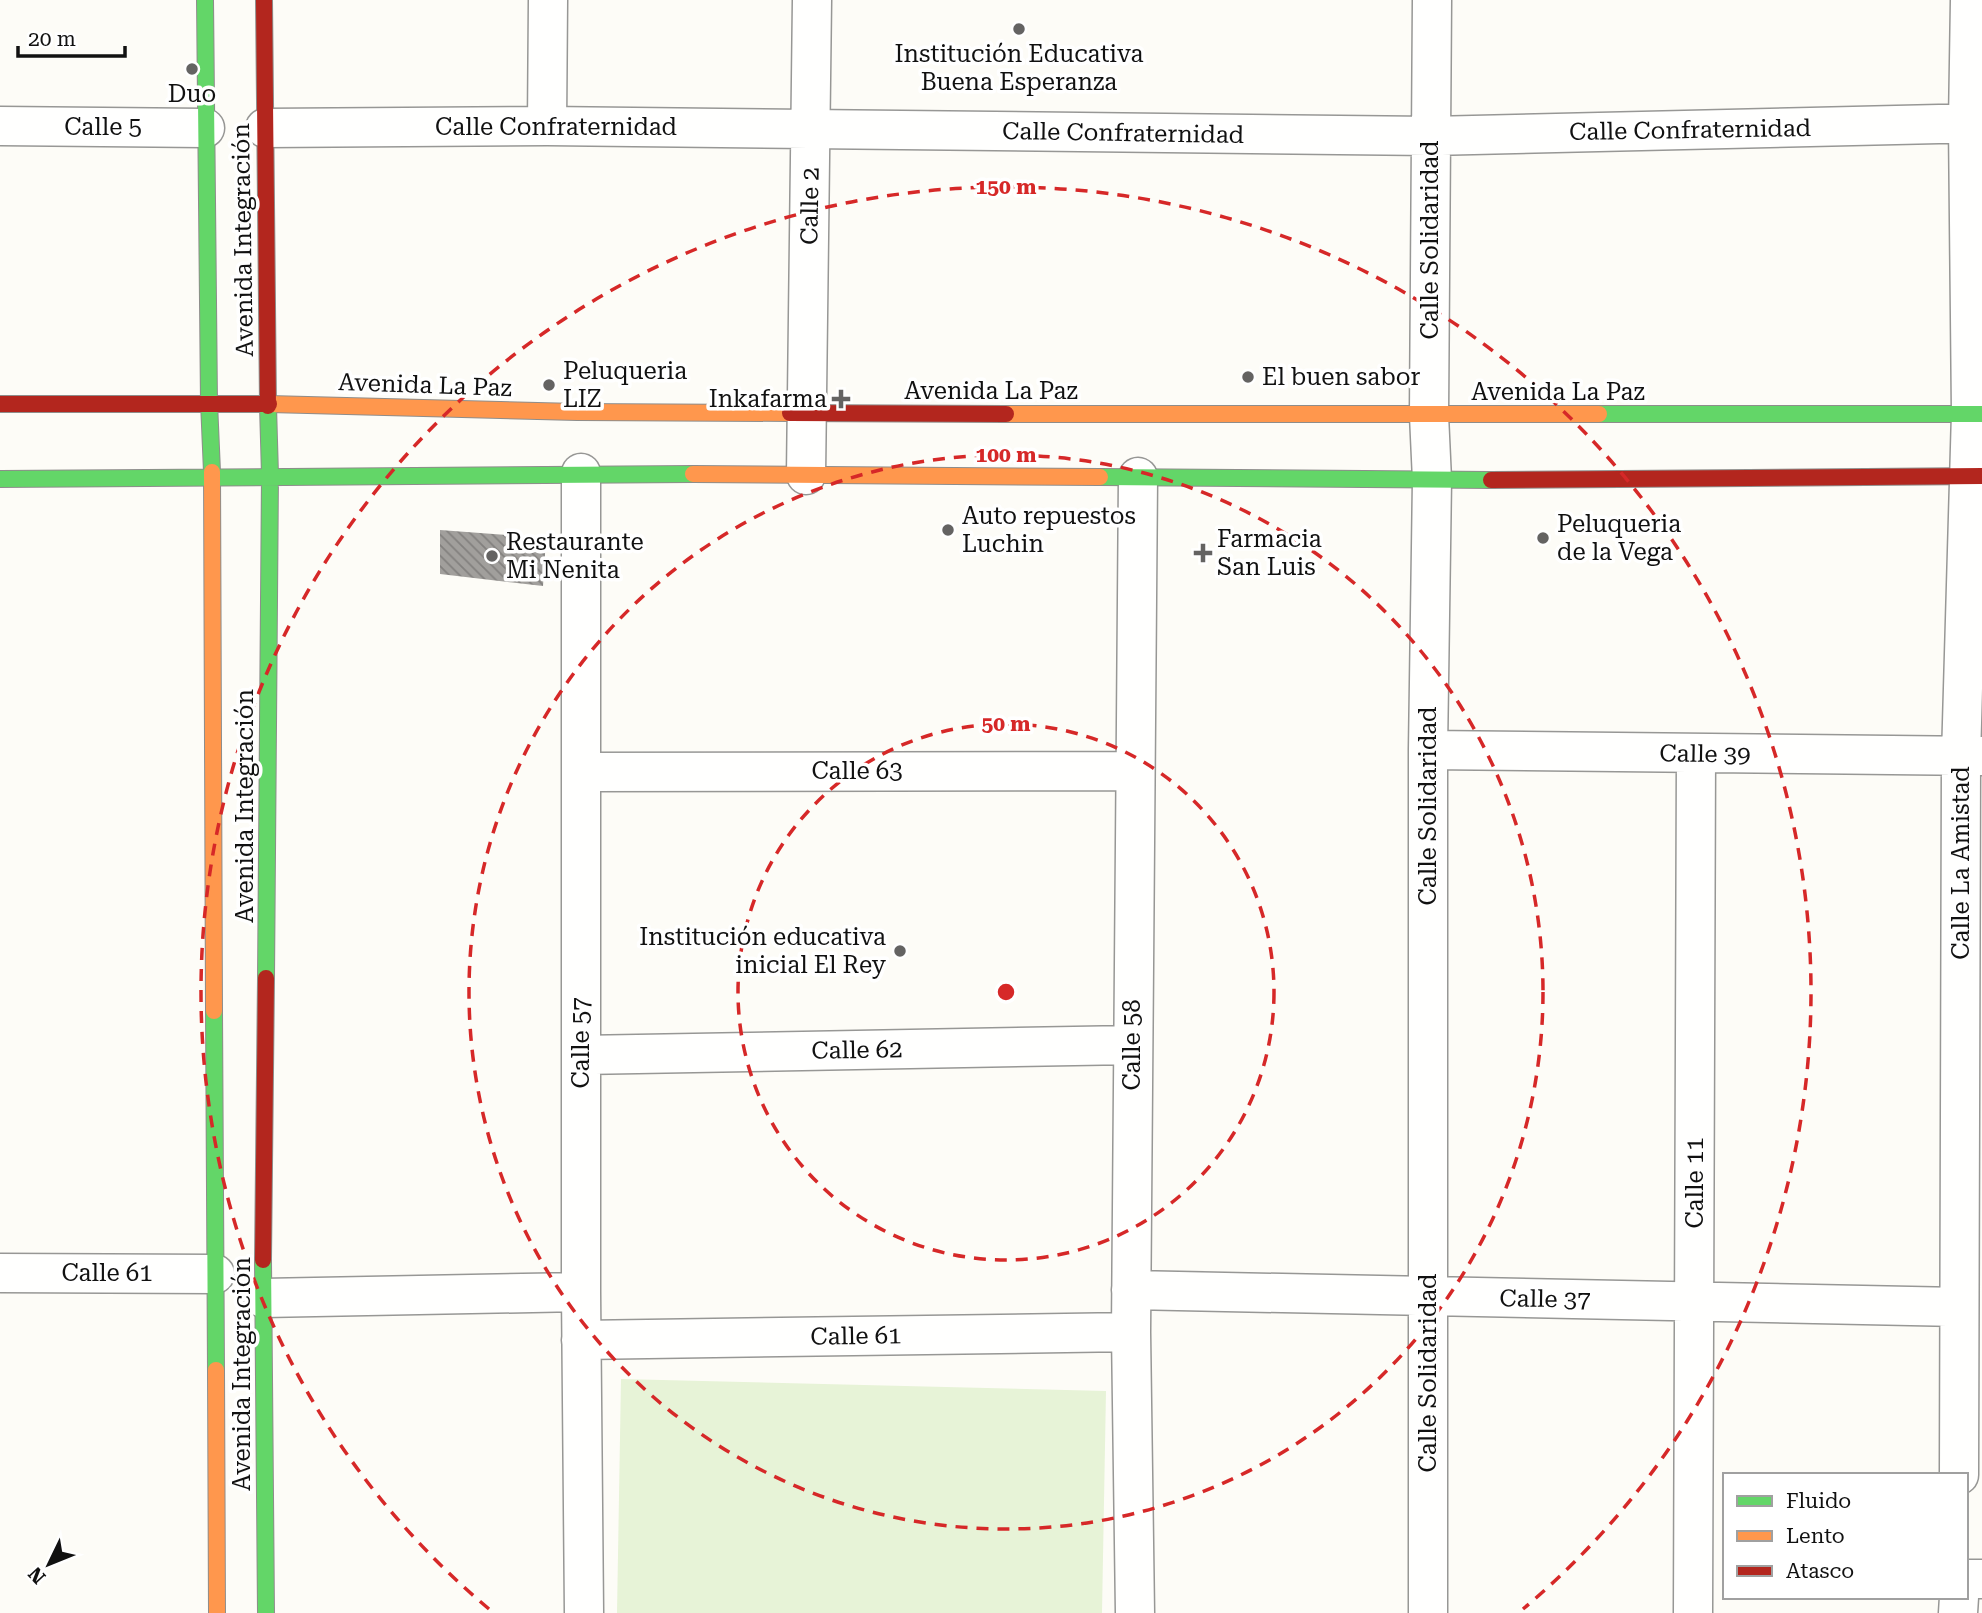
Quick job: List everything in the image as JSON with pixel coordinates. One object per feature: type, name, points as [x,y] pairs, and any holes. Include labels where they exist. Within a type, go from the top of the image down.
[{"type":"street","points":[[205,0],[212,476],[217,1613]]},
{"type":"street","name":"Avenida Integración","points":[[264,0],[270,475],[263,1298],[266,1613]]},
{"type":"street","points":[[547,126],[548,0]]},
{"type":"street","name":"Calle 2","points":[[806,475],[812,0]]},
{"type":"street","name":"Calle Solidaridad","points":[[1428,1613],[1428,750],[1432,480],[1429,415],[1433,0]]},
{"type":"street","name":"Calle La Amistad","points":[[1959,1473],[1959,1307],[1971,1023],[1977,414],[1975,123],[1970,0]]},
{"type":"street","name":"Calle Confraternidad","points":[[265,128],[547,126],[1431,136],[1975,123]]},
{"type":"street","name":"Calle 5","points":[[0,126],[205,128]]},
{"type":"street","name":"Avenida La Paz","points":[[0,404],[209,402],[577,412],[1977,414]]},
{"type":"street","points":[[0,479],[581,473],[1432,480],[1976,476]]},
{"type":"street","name":"Calle 57","points":[[581,473],[581,1340],[584,1613]]},
{"type":"street","name":"Calle 58","points":[[1135,1613],[1131,1290],[1138,477]]},
{"type":"street","name":"Calle 39","points":[[1428,750],[1972,757]]},
{"type":"street","name":"Calle 11","points":[[1693,1613],[1696,754]]},
{"type":"street","name":"Calle 63","points":[[581,772],[1134,771]]},
{"type":"street","name":"Calle 62","points":[[581,1055],[1132,1045]]},
{"type":"street","name":"Calle 61","points":[[0,1272],[215,1274]]},
{"type":"street","name":"Calle 37","points":[[1131,1290],[1959,1307]]},
{"type":"street","points":[[263,1298],[581,1292]]},
{"type":"street","name":"Calle 61","points":[[581,1340],[1131,1332]]},
{"type":"green space","points":[[621,1379],[1106,1391],[1102,1613],[617,1613]]},
{"type":"building","name":"Restaurante Mi Nenita","points":[[440,530],[546,538],[543,586],[440,574]]},
{"type":"traffic: fast","points":[[205,0],[212,472]]},
{"type":"traffic: fast","points":[[266,978],[270,475],[268,406]]},
{"type":"traffic: fast","points":[[1599,414],[1982,414]]},
{"type":"traffic: fast","points":[[0,479],[693,474]]},
{"type":"traffic: fast","points":[[1100,477],[1491,480]]},
{"type":"traffic: fast","points":[[214,1011],[216,1370]]},
{"type":"traffic: fast","points":[[263,1260],[266,1613]]},
{"type":"traffic: slow","points":[[269,404],[577,412],[790,413]]},
{"type":"traffic: slow","points":[[1006,414],[1599,414]]},
{"type":"traffic: slow","points":[[212,472],[214,1011]]},
{"type":"traffic: slow","points":[[693,474],[1100,477]]},
{"type":"traffic: slow","points":[[216,1370],[217,1613]]},
{"type":"traffic: jam","points":[[264,0],[268,406]]},
{"type":"traffic: jam","points":[[0,404],[269,404]]},
{"type":"traffic: jam","points":[[790,413],[1006,414]]},
{"type":"traffic: jam","points":[[1491,480],[1982,476]]},
{"type":"traffic: jam","points":[[263,1260],[266,978]]},
{"type":"place","name":"Institución Educativa Buena Esperanza","points":[[1019,29]]},
{"type":"place","name":"Duo","points":[[192,69]]},
{"type":"place","name":"El buen sabor","points":[[1248,377]]},
{"type":"place","name":"Peluqueria LIZ","points":[[549,385]]},
{"type":"place","name":"Inkafarma","points":[[841,399]]},
{"type":"place","name":"Auto repuestos Luchin","points":[[948,530]]},
{"type":"place","name":"Peluqueria de la Vega","points":[[1543,538]]},
{"type":"place","name":"Farmacia San Luis","points":[[1203,553]]},
{"type":"place","name":"Restaurante Mi Nenita","points":[[492,556]]},
{"type":"place","name":"Institución educativa inicial El Rey","points":[[900,951]]}]
